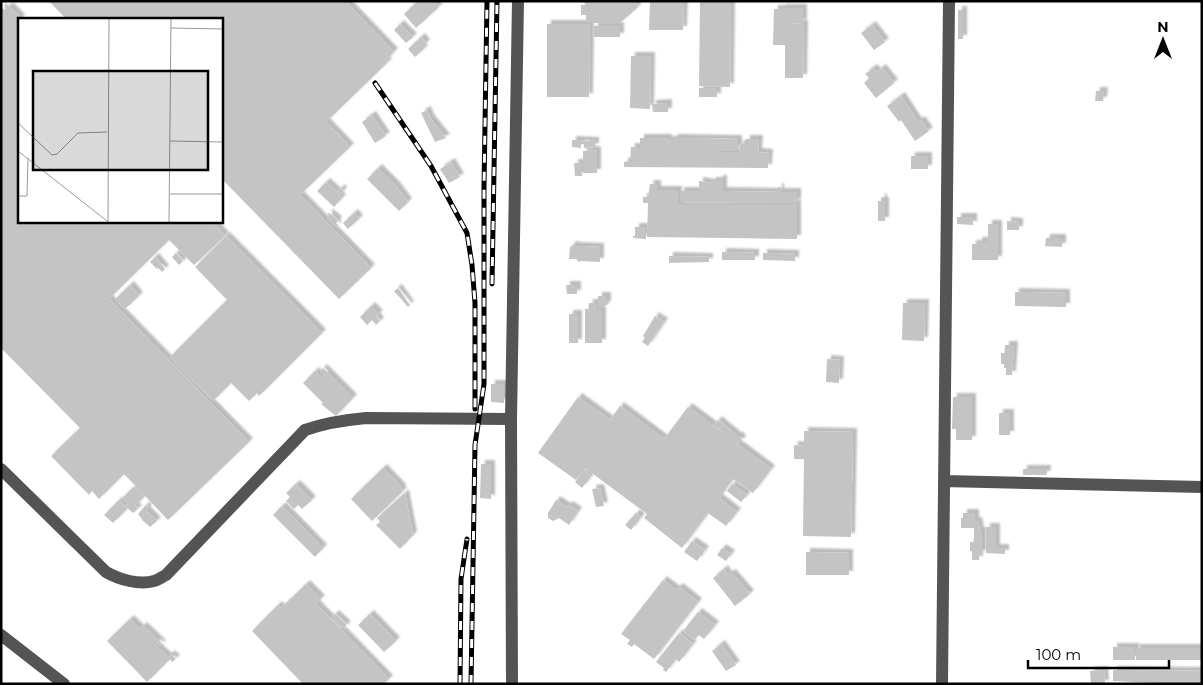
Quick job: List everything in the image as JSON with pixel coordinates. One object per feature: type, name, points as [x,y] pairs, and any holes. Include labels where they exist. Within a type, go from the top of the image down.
[{"type":"lane","points":[[512,684],[511,419],[518,1]]},
{"type":"lane","points":[[942,684],[949,1]]},
{"type":"lane","points":[[1,469],[106,572],[116,578],[126,580],[154,581],[166,575],[305,430],[321,424],[366,418],[511,419]]},
{"type":"lane","points":[[944,481],[1202,487]]},
{"type":"lane","points":[[1,635],[64,684]]},
{"type":"building","points":[[49,1],[345,1],[394,52],[386,60],[388,62],[326,122],[350,147],[300,195],[371,268],[339,299],[222,179],[222,18],[65,18]]},
{"type":"building","points":[[418,1],[433,1],[439,7],[416,28],[404,14]]},
{"type":"building","points":[[586,1],[637,1],[637,8],[620,23],[586,23],[586,15],[581,15],[581,5],[586,5]]},
{"type":"building","points":[[650,1],[684,1],[683,30],[649,30]]},
{"type":"building","points":[[700,1],[731,1],[730,87],[699,86]]},
{"type":"building","points":[[9,6],[21,18],[18,18],[18,222],[212,222],[225,236],[194,265],[169,240],[109,299],[249,442],[168,520],[124,474],[99,499],[92,491],[89,495],[51,456],[80,428],[1,348],[1,7],[5,10]]},
{"type":"building","points":[[803,8],[803,23],[785,24],[804,24],[803,78],[785,78],[785,45],[773,45],[774,9]]},
{"type":"building","points":[[958,10],[963,10],[963,39],[958,39]]},
{"type":"building","points":[[400,24],[413,37],[406,43],[394,30]]},
{"type":"building","points":[[547,24],[590,24],[589,97],[547,97]]},
{"type":"building","points":[[872,25],[885,42],[874,50],[861,33]]},
{"type":"building","points":[[594,26],[620,26],[620,37],[594,37]]},
{"type":"building","points":[[421,37],[426,43],[422,47],[424,49],[415,57],[408,49]]},
{"type":"building","points":[[631,56],[651,56],[650,109],[630,108]]},
{"type":"building","points":[[873,68],[877,72],[882,68],[894,83],[876,98],[864,83],[869,78],[865,74]]},
{"type":"building","points":[[699,88],[717,88],[717,97],[699,97]]},
{"type":"building","points":[[1096,91],[1104,91],[1103,101],[1095,101]]},
{"type":"building","points":[[901,96],[918,122],[921,120],[929,131],[915,141],[901,120],[899,122],[887,106]]},
{"type":"building","points":[[668,103],[668,112],[653,112],[652,104]]},
{"type":"building","points":[[427,110],[430,118],[446,138],[435,142],[421,113]]},
{"type":"building","points":[[372,115],[386,136],[375,143],[362,122]]},
{"type":"building","points":[[640,138],[668,138],[668,143],[669,140],[674,140],[674,138],[738,139],[738,151],[719,152],[739,152],[740,144],[746,144],[746,139],[759,139],[758,152],[769,153],[768,168],[624,167],[624,162],[630,161],[631,147],[638,147],[638,151],[640,151]]},
{"type":"building","points":[[572,140],[595,141],[595,147],[584,148],[584,144],[581,144],[581,148],[572,147]]},
{"type":"building","points":[[588,149],[597,151],[597,173],[583,173],[583,151],[588,151]]},
{"type":"building","points":[[911,156],[928,156],[928,169],[911,169]]},
{"type":"building","points":[[451,162],[460,177],[449,183],[440,169]]},
{"type":"building","points":[[574,163],[582,163],[582,176],[575,176]]},
{"type":"building","points":[[378,168],[396,186],[408,202],[399,211],[367,179]]},
{"type":"building","points":[[719,179],[723,179],[723,191],[778,192],[778,187],[780,187],[780,192],[797,192],[797,203],[680,202],[680,191],[699,191],[699,181],[712,183],[712,181],[719,181]]},
{"type":"building","points":[[326,182],[337,192],[341,188],[343,191],[339,195],[342,198],[334,207],[317,191]]},
{"type":"building","points":[[650,184],[657,184],[657,190],[678,190],[678,204],[797,204],[797,239],[647,237],[648,203],[643,203],[643,197],[648,197]]},
{"type":"building","points":[[881,197],[885,201],[885,221],[878,221],[878,201],[881,201]]},
{"type":"building","points":[[329,213],[338,220],[336,227],[327,218]]},
{"type":"building","points":[[354,213],[359,219],[348,229],[343,223]]},
{"type":"building","points":[[957,217],[973,217],[973,225],[957,224]]},
{"type":"building","points":[[1007,221],[1019,222],[1019,230],[1007,230]]},
{"type":"building","points":[[988,224],[998,224],[998,260],[972,260],[972,244],[978,244],[978,241],[988,241]]},
{"type":"building","points":[[635,227],[646,227],[646,239],[633,238],[635,236]]},
{"type":"building","points":[[226,236],[322,333],[259,396],[257,393],[249,401],[231,383],[213,401],[170,357],[227,300],[195,267]]},
{"type":"building","points":[[1046,238],[1062,238],[1062,247],[1045,246]]},
{"type":"building","points":[[572,245],[600,247],[600,262],[579,262],[576,259],[569,259],[570,246],[572,247]]},
{"type":"building","points":[[722,252],[755,253],[755,260],[722,260]]},
{"type":"building","points":[[176,253],[183,261],[179,265],[172,257]]},
{"type":"building","points":[[763,253],[795,254],[795,261],[763,260]]},
{"type":"building","points":[[669,256],[709,257],[709,262],[669,263]]},
{"type":"building","points":[[155,257],[165,269],[162,272],[150,262]]},
{"type":"building","points":[[130,285],[139,296],[125,309],[115,299]]},
{"type":"building","points":[[566,285],[577,285],[577,294],[567,294]]},
{"type":"building","points":[[398,288],[410,305],[408,307],[394,291]]},
{"type":"building","points":[[1015,292],[1066,293],[1066,307],[1015,306]]},
{"type":"building","points":[[598,296],[607,296],[605,308],[598,308]]},
{"type":"building","points":[[589,303],[597,303],[597,310],[602,310],[602,343],[585,343],[585,309],[589,309]]},
{"type":"building","points":[[903,303],[925,303],[924,341],[902,340]]},
{"type":"building","points":[[371,306],[379,314],[376,316],[380,321],[376,325],[372,320],[367,325],[360,317]]},
{"type":"building","points":[[569,314],[578,314],[578,343],[569,343]]},
{"type":"building","points":[[655,316],[664,322],[648,346],[642,342],[645,338],[643,336]]},
{"type":"building","points":[[1005,345],[1014,345],[1012,375],[1006,375],[1006,368],[1004,368],[1004,364],[1001,364],[1001,353],[1005,353]]},
{"type":"building","points":[[827,359],[840,360],[839,383],[826,382]]},
{"type":"building","points":[[323,368],[353,398],[336,416],[321,404],[323,403],[303,383],[315,371],[322,378],[324,375],[320,371]]},
{"type":"building","points":[[491,384],[504,384],[504,403],[491,402]]},
{"type":"building","points":[[578,397],[610,420],[620,406],[664,439],[688,407],[730,438],[714,425],[718,420],[737,436],[740,436],[742,441],[736,443],[771,469],[753,493],[733,479],[719,498],[737,512],[726,526],[708,513],[682,548],[644,518],[647,514],[585,468],[576,480],[538,453]]},
{"type":"building","points":[[953,397],[972,397],[972,440],[956,440],[956,429],[952,429]]},
{"type":"building","points":[[999,413],[1010,413],[1010,435],[999,435]]},
{"type":"building","points":[[804,431],[853,432],[851,537],[803,536],[804,459],[794,459],[794,445],[804,446]]},
{"type":"building","points":[[481,464],[491,464],[491,499],[480,498]]},
{"type":"building","points":[[383,468],[403,491],[372,521],[351,499]]},
{"type":"building","points":[[1023,469],[1047,469],[1047,473],[1046,475],[1023,475]]},
{"type":"building","points":[[584,470],[591,476],[582,488],[575,482]]},
{"type":"building","points":[[296,484],[312,500],[302,509],[298,505],[294,509],[286,501],[290,497],[286,493]]},
{"type":"building","points":[[732,484],[747,495],[741,502],[727,491]]},
{"type":"building","points":[[134,487],[144,497],[135,506],[138,509],[133,513],[125,506],[128,504],[122,498]]},
{"type":"building","points":[[600,488],[604,506],[596,507],[592,489]]},
{"type":"building","points":[[405,493],[413,535],[400,549],[376,525],[380,522],[377,518]]},
{"type":"building","points":[[119,500],[127,509],[113,523],[104,515]]},
{"type":"building","points":[[556,500],[578,511],[569,525],[559,518],[553,521],[548,518],[548,513]]},
{"type":"building","points":[[146,505],[148,508],[146,510],[157,521],[150,527],[138,514]]},
{"type":"building","points":[[282,506],[323,548],[315,557],[273,515]]},
{"type":"building","points":[[636,513],[641,517],[631,530],[625,525]]},
{"type":"building","points":[[963,513],[975,513],[975,521],[978,521],[980,531],[982,531],[982,554],[979,554],[979,560],[972,560],[972,551],[970,551],[970,542],[974,542],[974,528],[961,528]]},
{"type":"building","points":[[986,527],[996,527],[996,548],[1005,548],[1005,554],[986,553]]},
{"type":"building","points":[[692,541],[705,550],[697,561],[684,552]]},
{"type":"building","points":[[722,548],[731,554],[726,561],[717,555]]},
{"type":"building","points":[[806,552],[849,553],[849,575],[806,575]]},
{"type":"building","points":[[724,569],[728,575],[732,573],[750,594],[735,606],[713,578]]},
{"type":"building","points":[[663,580],[676,590],[679,587],[698,602],[654,659],[634,644],[632,647],[627,644],[630,640],[621,634]]},
{"type":"building","points":[[306,584],[321,599],[316,604],[389,679],[384,684],[303,684],[252,631],[278,605],[281,608]]},
{"type":"building","points":[[698,612],[715,625],[704,639],[699,635],[694,640],[683,631]]},
{"type":"building","points":[[335,614],[346,624],[345,629],[331,618]]},
{"type":"building","points":[[370,614],[396,641],[384,652],[358,625]]},
{"type":"building","points":[[130,619],[140,629],[143,626],[162,644],[160,646],[157,643],[155,645],[168,657],[171,654],[176,659],[172,662],[170,659],[147,682],[107,641]]},
{"type":"building","points":[[679,633],[693,644],[679,662],[676,659],[666,672],[656,662]]},
{"type":"building","points":[[721,644],[736,665],[726,671],[712,651]]},
{"type":"building","points":[[1113,647],[1135,647],[1135,660],[1113,660]]},
{"type":"building","points":[[1136,648],[1202,648],[1202,660],[1136,660]]},
{"type":"building","points":[[1104,670],[1105,684],[1091,684],[1090,671]]},
{"type":"building","points":[[1113,670],[1202,671],[1202,683],[1175,684],[1113,681]]},
{"type":"railway","points":[[471,684],[475,445],[484,384],[484,187],[487,1]]},
{"type":"railway","points":[[492,284],[497,1]]},
{"type":"railway","points":[[375,83],[431,166],[467,233],[475,303],[475,409]]},
{"type":"railway","points":[[460,684],[461,579],[467,539]]}]
